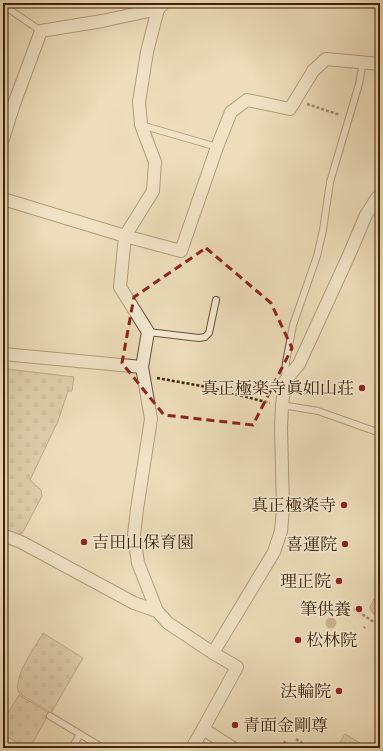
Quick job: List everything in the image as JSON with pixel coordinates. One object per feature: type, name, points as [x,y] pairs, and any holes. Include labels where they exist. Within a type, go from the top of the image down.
[{"type":"street","points":[[3,139],[14,104],[41,31],[102,21],[160,5]]},
{"type":"street","points":[[160,5],[147,52],[139,102],[141,125],[155,162],[153,191],[125,236],[120,287],[148,332],[143,371],[151,419],[134,535],[138,563],[157,611],[168,623],[237,667],[192,748]]},
{"type":"street","points":[[3,199],[125,236],[181,250],[217,147],[231,112],[246,100],[290,109],[313,71],[326,59],[380,64]]},
{"type":"street","points":[[213,653],[274,552],[281,531],[283,510],[281,455],[282,405],[285,381],[299,364],[366,215],[377,198],[380,196]]},
{"type":"street","points":[[3,354],[143,371]]},
{"type":"street","points":[[6,542],[21,542],[134,603],[157,611]]},
{"type":"street","points":[[203,729],[233,748]]},
{"type":"lane","points":[[3,6],[41,31]]},
{"type":"lane","points":[[285,381],[286,362],[293,325],[317,256],[330,182],[359,84],[363,62]]},
{"type":"lane","points":[[141,125],[217,147]]},
{"type":"lane","points":[[148,332],[199,338],[205,336],[209,333],[216,300]]},
{"type":"lane","points":[[282,405],[318,411],[380,433]]},
{"type":"lane","points":[[50,716],[104,748]]},
{"type":"lane","points":[[72,748],[80,734]]},
{"type":"path","points":[[295,102],[349,118]]},
{"type":"path","points":[[143,371],[248,398],[282,405]]},
{"type":"path","points":[[354,609],[380,626]]},
{"type":"path","points":[[296,739],[309,748]]},
{"type":"path","points":[[281,748],[286,740]]},
{"type":"highlighted area","points":[[206,248],[271,303],[292,348],[253,425],[164,415],[122,363],[134,297]]},
{"type":"green space","points":[[7,369],[74,377],[72,391],[68,391],[58,421],[30,480],[41,490],[42,496],[23,532],[17,536],[3,528],[3,383]]},
{"type":"green space","points":[[43,633],[83,658],[51,713],[19,693],[18,687],[21,671]]},
{"type":"green space","points":[[19,695],[49,713],[30,748],[26,748],[3,734],[3,721]]},
{"type":"green space","points":[[345,734],[365,746],[363,748],[336,748]]},
{"type":"shaded area","points":[[380,594],[380,620],[372,612],[370,607],[374,599]]},
{"type":"place","name":"真正極楽寺眞如山荘","points":[[362,388]]},
{"type":"place","name":"真正極楽寺","points":[[344,505]]},
{"type":"place","name":"吉田山保育園","points":[[84,542]]},
{"type":"place","name":"喜運院","points":[[345,544]]},
{"type":"place","name":"理正院","points":[[339,581]]},
{"type":"place","name":"筆供養","points":[[359,609]]},
{"type":"place","name":"松林院","points":[[298,640]]},
{"type":"place","name":"法輪院","points":[[339,691]]},
{"type":"place","name":"青面金剛尊","points":[[235,725]]}]
